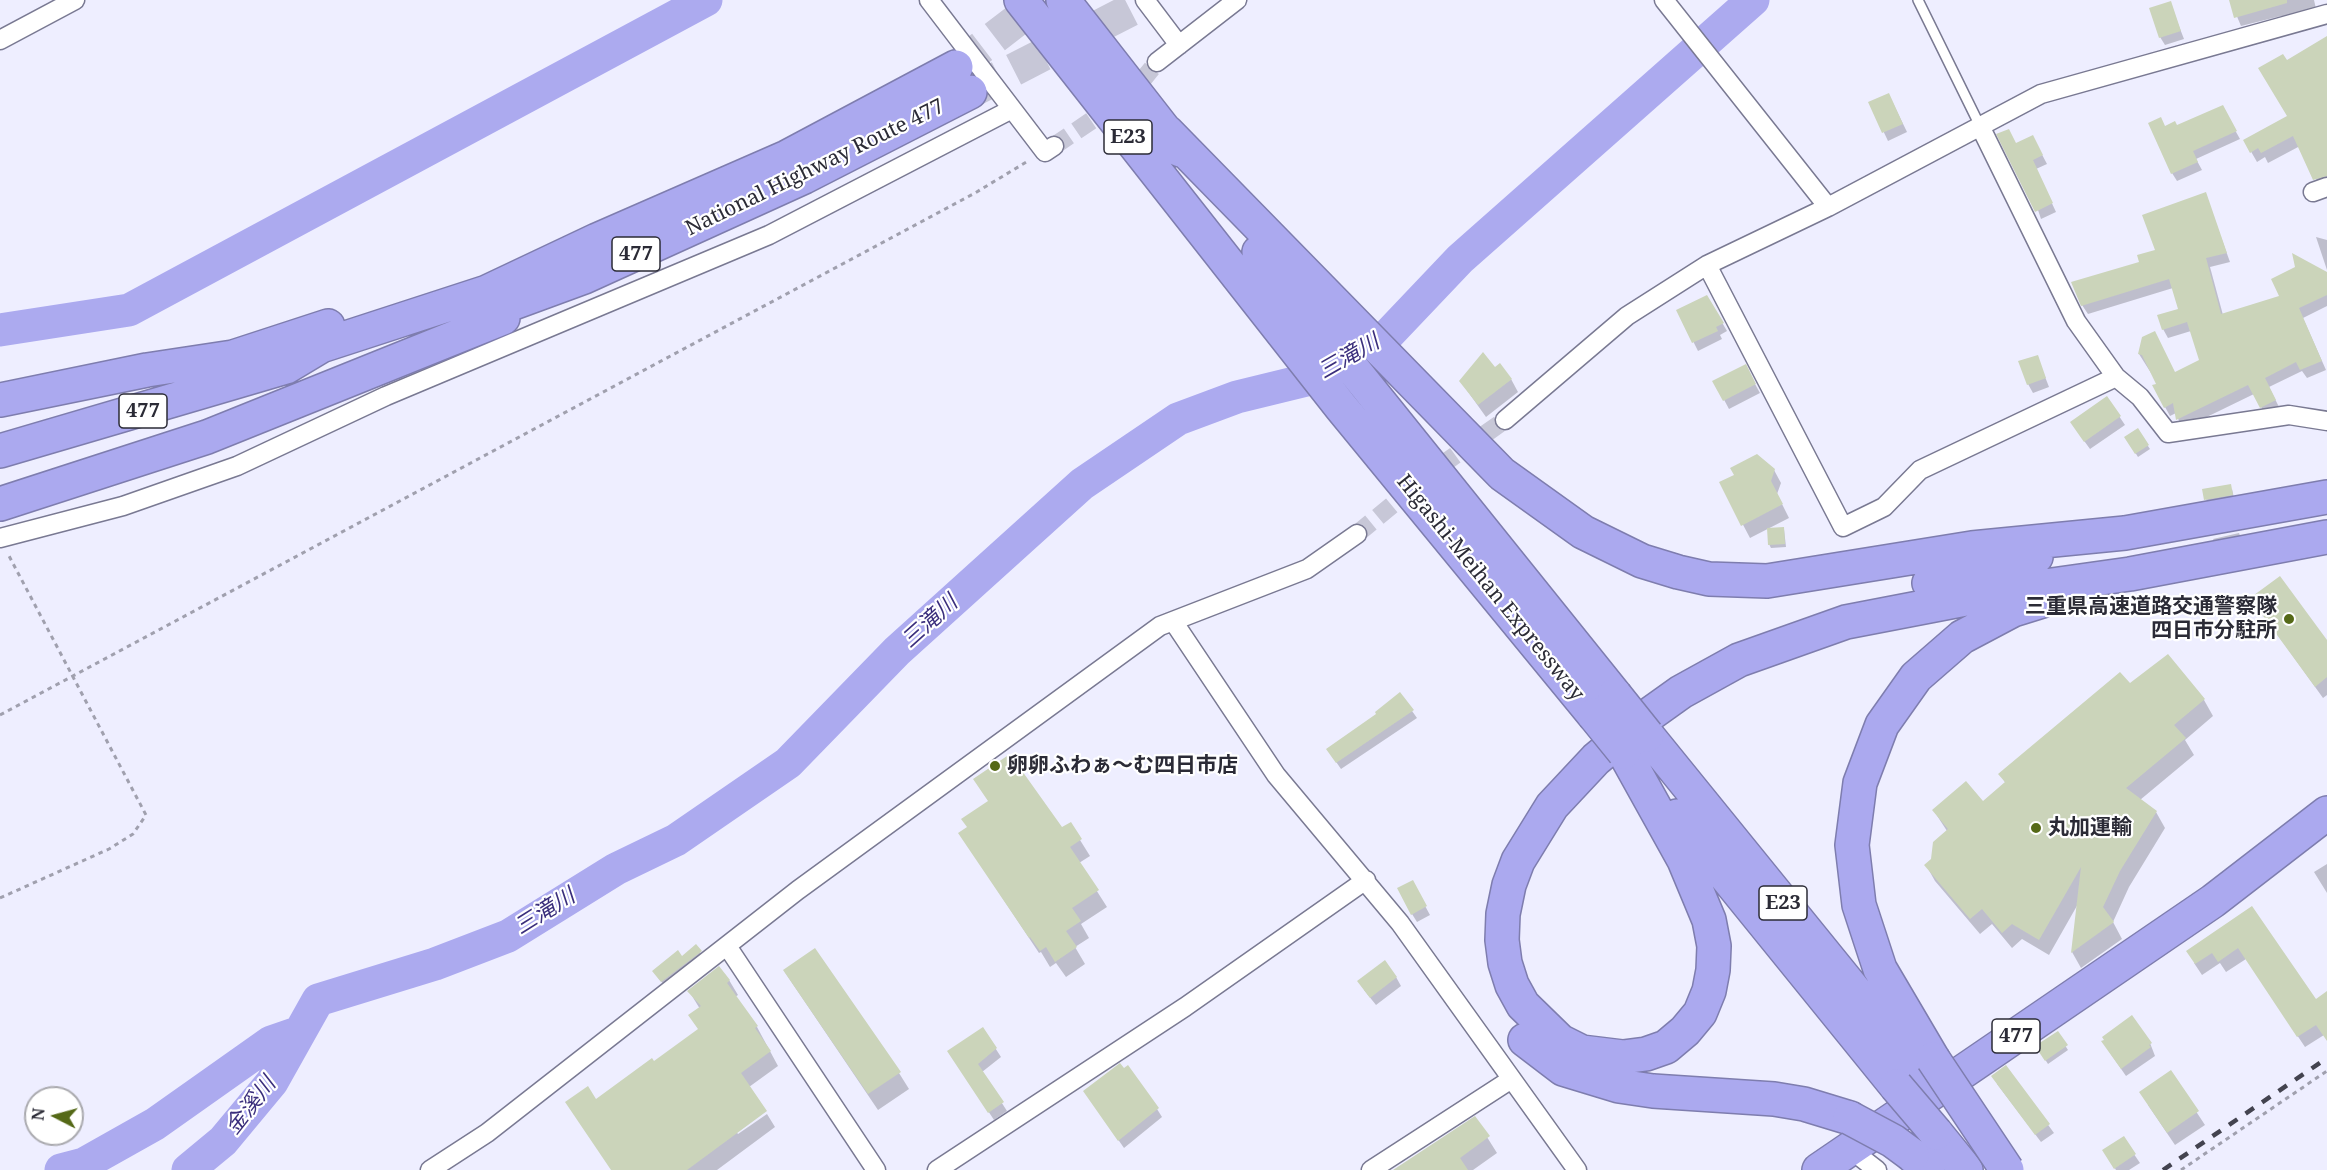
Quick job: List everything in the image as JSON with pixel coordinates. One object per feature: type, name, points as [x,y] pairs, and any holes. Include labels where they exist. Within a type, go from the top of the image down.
[{"type":"highway","name":"Higashi-Meihan Expressway","points":[[1021,0],[1341,407],[1604,705],[2001,1170]]},
{"type":"highway","name":"Higashi-Meihan Expressway","points":[[1063,0],[1167,132],[1271,251],[1364,384],[1604,705]]},
{"type":"highway","name":"National Highway Route 477","points":[[0,451],[286,367],[321,346],[487,292],[597,240],[963,80],[804,177],[584,277],[525,301],[322,367],[286,367]]},
{"type":"highway","name":"477","points":[[0,400],[147,370],[233,357],[597,240]]},
{"type":"highway","points":[[1271,251],[1392,363],[1502,474],[1540,504],[1582,532],[1612,547],[1678,572],[1708,579],[1767,581],[1972,548],[2125,533],[2327,497]]},
{"type":"highway","name":"477","points":[[0,504],[207,437],[554,298],[584,277]]},
{"type":"highway","points":[[1920,1162],[1893,1141],[1850,1134],[1804,1104],[1774,1098],[1653,1091],[1619,1086],[1563,1069],[1540,1054],[1521,1037],[1505,1016],[1492,993],[1479,940],[1486,883],[1497,857],[1526,805],[1570,755],[1620,710],[1714,648],[1792,616],[1978,573],[2125,533]]},
{"type":"highway","points":[[1636,743],[1709,920],[1714,946],[1713,970],[1708,991],[1700,1012],[1685,1031],[1666,1047],[1646,1054],[1623,1058],[1582,1052],[1560,1041],[1540,1024],[1523,1005],[1512,985],[1502,940],[1509,885],[1518,861],[1533,833],[1552,806],[1596,759],[1625,733],[1681,692],[1739,660],[1809,633],[1885,613],[2130,574],[2327,537]]},
{"type":"highway","points":[[2007,1170],[1916,1072],[1859,905],[1854,876],[1854,814],[1860,783],[1882,725],[1916,677],[1962,637],[2013,610],[2130,574]]},
{"type":"highway","name":"477","points":[[1819,1170],[1850,1134],[2213,901],[2327,813]]},
{"type":"highway","name":"477","points":[[2213,901],[2263,875],[2327,835]]},
{"type":"highway","name":"Higashi-Meihan Expressway","points":[[1916,1072],[1936,1133],[1966,1170]]},
{"type":"street","points":[[0,40],[75,0]]},
{"type":"street","points":[[929,0],[1012,109],[1050,149]]},
{"type":"street","points":[[1145,0],[1179,45]]},
{"type":"street","points":[[1157,62],[1237,0]]},
{"type":"street","points":[[1664,0],[1828,207]]},
{"type":"street","points":[[1505,420],[1627,316],[1707,265],[1828,207],[2041,94],[2327,14]]},
{"type":"street","points":[[3,544],[123,506],[237,466],[386,396],[770,236],[1012,109]]},
{"type":"street","points":[[1980,126],[2076,321],[2116,377],[2140,397],[2168,433],[2289,415],[2327,421]]},
{"type":"street","points":[[1707,265],[1843,527],[1884,507],[1920,470],[2116,377]]},
{"type":"street","points":[[430,1170],[487,1133],[798,890],[1160,626],[1307,569],[1357,534]]},
{"type":"street","points":[[1173,621],[1276,775],[1366,879],[1577,1170]]},
{"type":"street","points":[[937,1170],[1185,1006],[1366,879]]},
{"type":"street","points":[[727,946],[876,1170]]},
{"type":"street","points":[[1371,1170],[1510,1080]]},
{"type":"street","points":[[1850,1134],[1877,1170]]},
{"type":"lane","points":[[1918,0],[1980,126]]},
{"type":"path","points":[[0,715],[964,199],[1050,149]]},
{"type":"path","points":[[0,898],[109,849],[134,834],[146,815],[3,544]]},
{"type":"path","points":[[2181,1170],[2327,1071]]},
{"type":"building","points":[[2229,0],[2287,0],[2287,3],[2234,18]]},
{"type":"building","points":[[2171,1],[2181,31],[2159,38],[2149,8]]},
{"type":"building","points":[[2327,36],[2327,176],[2313,180],[2293,136],[2261,153],[2258,148],[2250,153],[2243,140],[2287,116],[2258,68],[2283,54],[2287,60]]},
{"type":"building","points":[[1889,93],[1903,124],[1882,133],[1868,102]]},
{"type":"building","points":[[2223,105],[2237,131],[2193,151],[2198,162],[2171,174],[2148,123],[2161,117],[2165,126],[2175,121],[2177,125]]},
{"type":"building","points":[[2009,129],[2016,143],[2033,135],[2043,155],[2033,160],[2053,203],[2035,212],[1996,134]]},
{"type":"building","points":[[2206,192],[2227,253],[2206,258],[2221,314],[2279,296],[2271,279],[2295,267],[2292,253],[2327,272],[2327,295],[2299,308],[2322,361],[2300,370],[2296,362],[2265,378],[2276,400],[2260,408],[2248,385],[2176,420],[2173,403],[2164,408],[2152,385],[2156,384],[2142,355],[2138,354],[2142,337],[2155,331],[2175,372],[2199,360],[2187,322],[2162,330],[2157,315],[2178,309],[2169,279],[2081,306],[2071,282],[2139,262],[2137,255],[2155,250],[2142,215]]},
{"type":"building","points":[[1707,295],[1724,323],[1716,327],[1718,331],[1692,343],[1676,310]]},
{"type":"building","points":[[1483,352],[1495,367],[1500,363],[1512,379],[1478,405],[1459,381]]},
{"type":"building","points":[[2038,355],[2046,378],[2027,385],[2018,361]]},
{"type":"building","points":[[1746,364],[1756,384],[1723,401],[1712,381]]},
{"type":"building","points":[[2107,396],[2121,416],[2084,442],[2070,422]]},
{"type":"building","points":[[2138,428],[2149,445],[2135,454],[2124,437]]},
{"type":"building","points":[[1757,454],[1775,469],[1771,481],[1783,504],[1741,526],[1719,482],[1734,475],[1730,468]]},
{"type":"building","points":[[2231,484],[2233,495],[2204,500],[2202,489]]},
{"type":"building","points":[[1784,527],[1785,544],[1768,545],[1767,528]]},
{"type":"building","name":"三重県高速道路交通警察隊 四日市分駐所","points":[[2280,576],[2327,640],[2327,677],[2315,687],[2250,598]]},
{"type":"building","name":"丸加運輸","points":[[2168,654],[2205,699],[2174,725],[2186,738],[2126,788],[2157,811],[2120,871],[2103,907],[2114,922],[2071,953],[2081,867],[2039,940],[2012,924],[2002,933],[1982,909],[1970,919],[1924,865],[1931,859],[1933,842],[1948,829],[1932,810],[1966,781],[1983,801],[2005,782],[1998,774],[2120,672],[2130,683]]},
{"type":"building","points":[[1400,692],[1414,710],[1336,763],[1326,749],[1376,714],[1375,712]]},
{"type":"building","points":[[1010,754],[1062,827],[1071,822],[1082,839],[1070,847],[1099,890],[1072,908],[1081,921],[1066,931],[1077,947],[1055,962],[1046,947],[1040,951],[1029,938],[958,833],[967,827],[961,819],[988,801],[973,779]]},
{"type":"building","points":[[1413,880],[1427,906],[1411,915],[1397,888]]},
{"type":"building","points":[[2252,906],[2316,999],[2327,991],[2327,1041],[2316,1025],[2297,1037],[2238,948],[2218,962],[2212,953],[2195,964],[2186,951]]},
{"type":"building","points":[[696,944],[702,951],[661,982],[652,971],[678,950],[682,956]]},
{"type":"building","points":[[815,948],[901,1072],[868,1094],[783,970]]},
{"type":"building","points":[[1385,960],[1397,977],[1370,998],[1357,981]]},
{"type":"building","points":[[719,966],[730,980],[727,983],[758,1026],[755,1028],[771,1051],[741,1073],[767,1111],[687,1170],[611,1170],[565,1102],[588,1086],[596,1099],[652,1058],[654,1061],[698,1029],[688,1015],[701,1006],[687,991]]},
{"type":"building","points":[[2132,1015],[2152,1043],[2149,1045],[2151,1047],[2121,1069],[2101,1041],[2104,1040],[2102,1037]]},
{"type":"building","points":[[983,1027],[997,1048],[978,1064],[1004,1102],[988,1113],[947,1051]]},
{"type":"building","points":[[2058,1031],[2068,1045],[2045,1061],[2035,1046]]},
{"type":"building","points":[[1120,1063],[1124,1068],[1128,1065],[1159,1108],[1118,1141],[1083,1091]]},
{"type":"building","points":[[2006,1065],[2050,1124],[2035,1135],[1991,1076]]},
{"type":"building","points":[[2171,1070],[2199,1111],[2167,1133],[2139,1092]]},
{"type":"building","points":[[1475,1116],[1490,1136],[1460,1158],[1468,1170],[1393,1170]]},
{"type":"building","points":[[2124,1136],[2136,1154],[2114,1169],[2102,1150]]},
{"type":"waterway","points":[[0,330],[129,310],[706,0]]},
{"type":"waterway","name":"三滝川","points":[[188,1170],[223,1141],[272,1082],[318,1000],[435,964],[508,936],[616,869],[676,840],[788,763],[897,651],[1082,484],[1178,419],[1237,397],[1327,375],[1384,339],[1460,259],[1753,0]]},
{"type":"waterway","name":"三滝川","points":[[61,1170],[84,1164],[155,1124],[271,1042],[300,1032]]},
{"type":"tunnel","points":[[956,67],[1043,0]]},
{"type":"tunnel","points":[[970,92],[1150,0]]},
{"type":"tunnel","points":[[1054,146],[1132,93],[1157,62]]},
{"type":"tunnel","points":[[1357,534],[1436,469],[1505,420]]},
{"type":"railway","points":[[2163,1170],[2327,1058]]},
{"type":"place","name":"三重県高速道路交通警察隊 四日市分駐所","points":[[2289,619]]},
{"type":"place","name":"卵卵ふわぁ～む四日市店","points":[[995,766]]},
{"type":"place","name":"丸加運輸","points":[[2036,828]]},
{"type":"water label","name":"金溪川","points":[[251,1106]]}]
